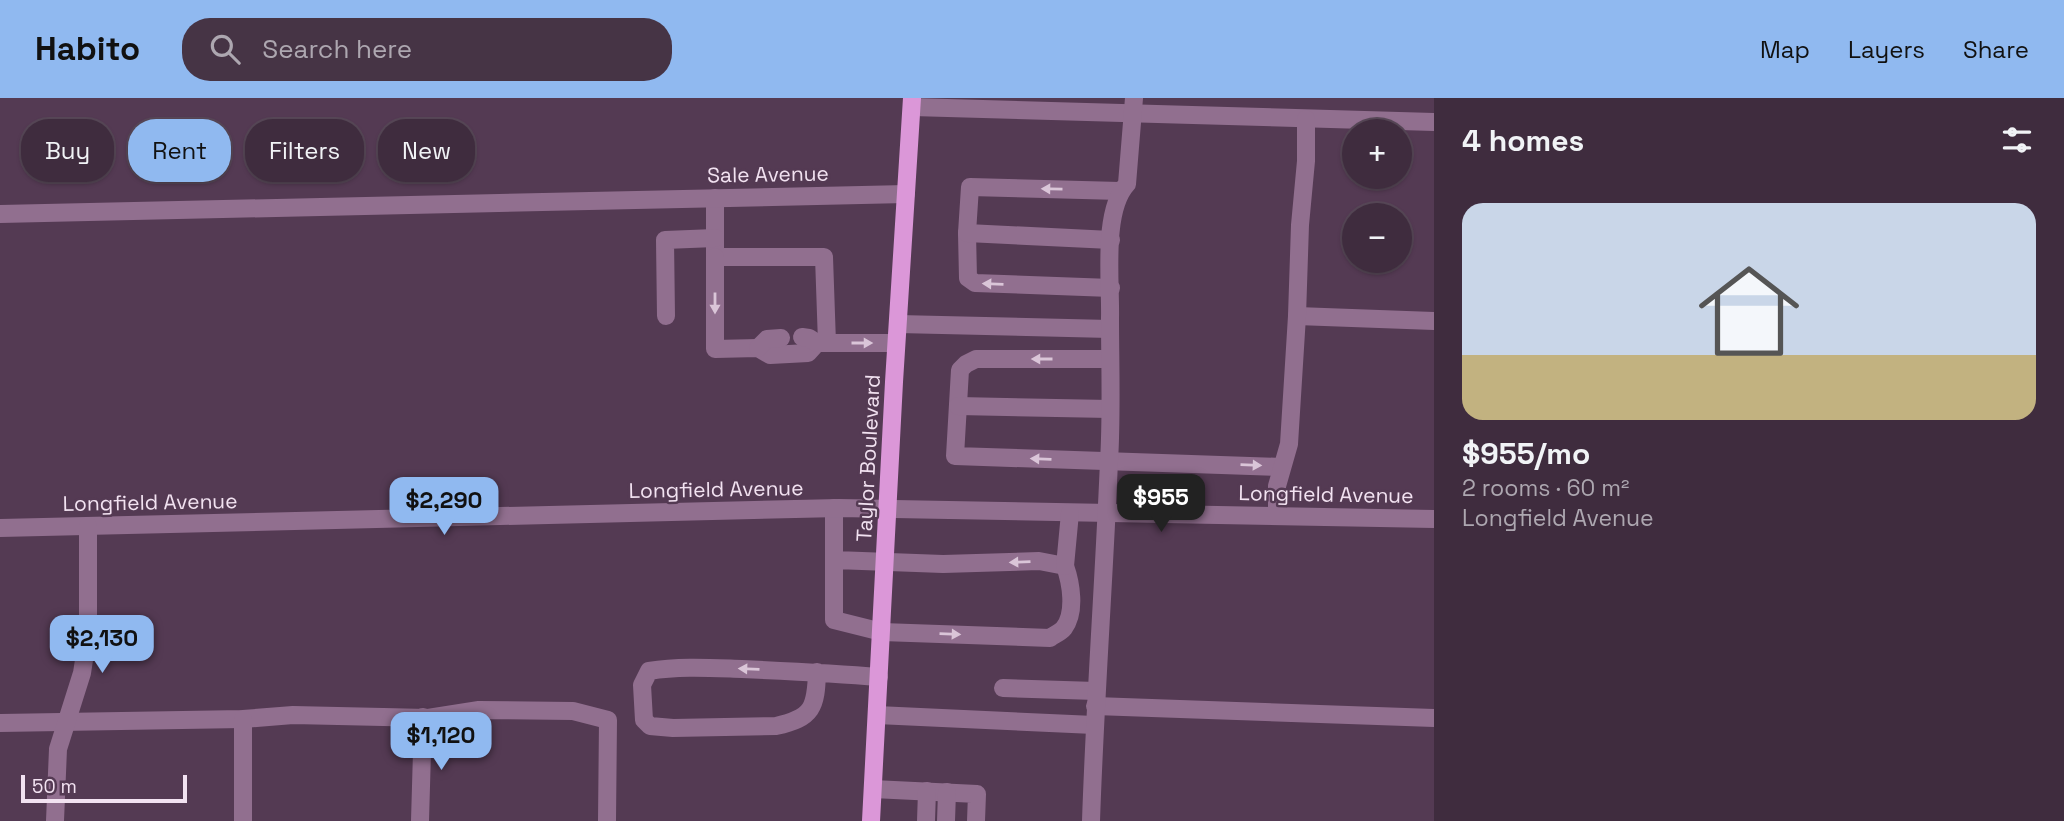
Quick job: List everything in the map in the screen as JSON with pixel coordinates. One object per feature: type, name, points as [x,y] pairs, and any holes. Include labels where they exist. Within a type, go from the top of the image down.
[{"type":"main road","name":"Taylor Boulevard","points":[[870,821],[912,103]]},
{"type":"street","points":[[912,103],[1133,106],[1306,119],[1434,122]]},
{"type":"street","points":[[1091,821],[1095,699],[1110,461],[1111,240],[1115,203],[1120,191],[1127,184],[1133,106]]},
{"type":"street","points":[[1277,515],[1281,467],[1289,444],[1306,119]]},
{"type":"street","points":[[1111,288],[975,283],[968,278],[970,187],[1120,191]]},
{"type":"street","name":"Sale Avenue","points":[[0,214],[906,194]]},
{"type":"street","points":[[715,198],[715,238],[715,257],[715,349],[758,348],[770,355],[808,353],[816,341],[824,257],[715,257]]},
{"type":"street","points":[[967,233],[1111,240]]},
{"type":"street","points":[[666,316],[664,240],[715,238]]},
{"type":"street","points":[[1297,316],[1434,321]]},
{"type":"street","points":[[898,324],[1110,329]]},
{"type":"street","points":[[758,348],[767,339],[781,338]]},
{"type":"street","points":[[816,341],[896,343]]},
{"type":"street","points":[[1110,359],[976,359],[966,364],[960,370],[955,456],[1281,467]]},
{"type":"street","points":[[958,406],[1110,410]]},
{"type":"street","points":[[834,508],[834,620],[882,632],[1050,638],[1064,629],[1069,613],[1071,583],[1065,566],[1070,513]]},
{"type":"street","name":"Longfield Avenue","points":[[0,528],[834,508],[1434,519]]},
{"type":"street","points":[[55,821],[58,749],[82,673],[88,634],[88,526]]},
{"type":"street","points":[[835,560],[943,564],[1039,561],[1065,566]]},
{"type":"street","points":[[817,672],[817,699],[806,717],[792,723],[776,726],[673,727],[650,726],[644,720],[642,685],[649,671],[673,667],[817,672],[878,677]]},
{"type":"street","points":[[1003,688],[1095,699],[1434,718]]},
{"type":"street","points":[[0,723],[243,719],[293,715],[424,718],[479,710],[573,711],[608,720],[607,821]]},
{"type":"street","points":[[877,715],[1094,725]]},
{"type":"street","points":[[420,821],[424,718]]},
{"type":"street","points":[[243,719],[243,821]]},
{"type":"street","points":[[873,789],[977,794],[976,821]]},
{"type":"street","points":[[926,821],[927,791]]},
{"type":"street","points":[[946,821],[947,792]]}]
